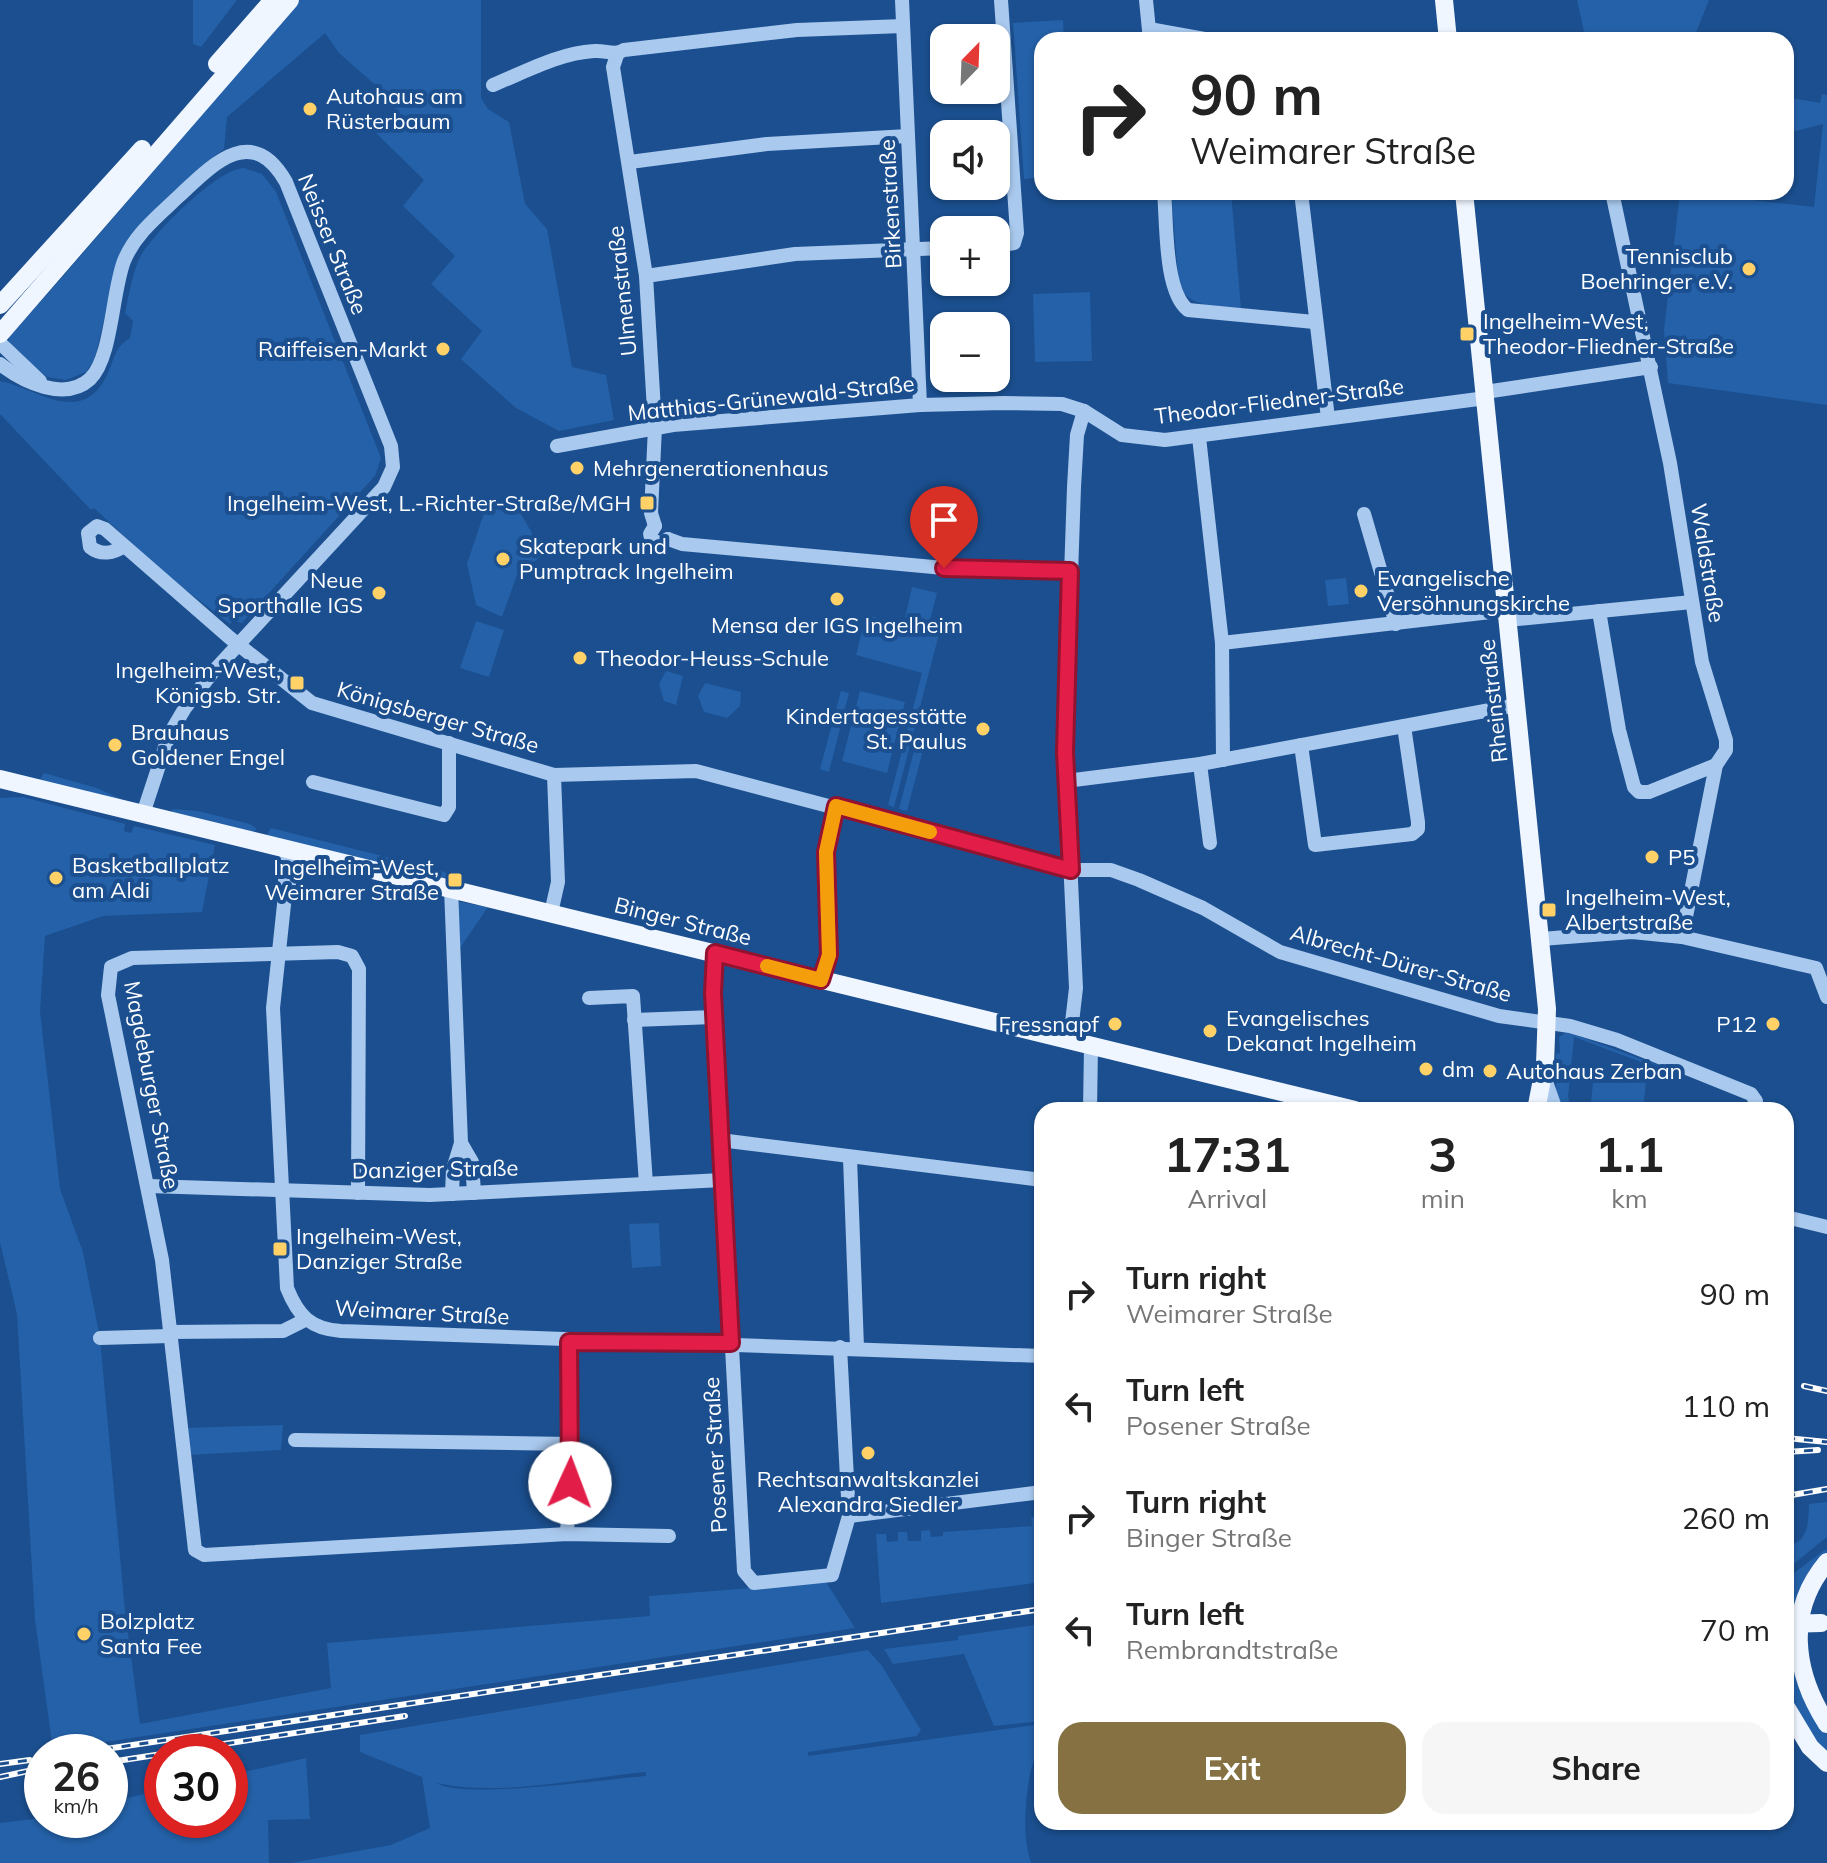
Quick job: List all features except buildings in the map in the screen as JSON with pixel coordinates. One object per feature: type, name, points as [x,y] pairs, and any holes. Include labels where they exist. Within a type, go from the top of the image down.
[{"type":"main road","points":[[0,305],[273,0]]},
{"type":"main road","points":[[0,334],[290,0]]},
{"type":"main road","points":[[1444,0],[1447,32]]},
{"type":"main road","name":"Rheinstraße","points":[[1465,200],[1513,615],[1517,705],[1548,1023],[1544,1076],[1538,1102]]},
{"type":"main road","name":"Binger Straße","points":[[0,779],[1322,1102]]},
{"type":"main road","points":[[1827,1562],[1804,1601],[1798,1637],[1803,1679],[1827,1724]]},
{"type":"main road","points":[[1794,1624],[1824,1622]]},
{"type":"main road","points":[[1794,1720],[1810,1747],[1827,1763]]},
{"type":"street","name":"Birkenstraße","points":[[902,0],[920,405]]},
{"type":"street","points":[[1001,0],[1017,233],[1010,244]]},
{"type":"street","points":[[1146,0],[1150,32]]},
{"type":"street","points":[[493,85],[558,58],[597,51],[617,55],[624,50],[740,35],[903,26]]},
{"type":"street","name":"Ulmenstraße","points":[[617,55],[613,67],[646,276],[655,427],[651,513],[655,526],[650,534],[652,540],[661,544],[668,539],[682,544],[944,568],[1070,571]]},
{"type":"street","points":[[630,162],[767,144],[908,136]]},
{"type":"street","name":"Neisser Straße","points":[[47,387],[62,390],[75,387],[96,372],[122,266],[146,227],[223,157],[239,152],[254,154],[276,166],[286,182],[388,438],[393,467],[384,487],[201,686],[169,735],[143,814]]},
{"type":"street","points":[[1165,200],[1173,284],[1179,303],[1188,310],[1314,322]]},
{"type":"street","points":[[1302,200],[1314,322],[1328,418]]},
{"type":"street","name":"Waldstraße","points":[[1614,200],[1651,367],[1702,662],[1726,740],[1726,750],[1716,765],[1682,937]]},
{"type":"street","points":[[646,276],[782,256],[930,248]]},
{"type":"street","points":[[0,295],[17,286]]},
{"type":"street","points":[[0,343],[47,387]]},
{"type":"street","name":"Theodor-Fliedner-Straße","points":[[1084,411],[1122,435],[1136,439],[1199,437],[1486,395],[1651,367]]},
{"type":"street","points":[[4,369],[47,387]]},
{"type":"street","name":"Matthias-Grünewald-Straße","points":[[557,446],[655,427],[920,405],[1051,403],[1084,411]]},
{"type":"street","points":[[1070,1040],[1076,988],[1066,781],[1070,571],[1077,435],[1084,411]]},
{"type":"street","points":[[1199,437],[1222,643],[1223,760]]},
{"type":"street","points":[[1364,514],[1396,624]]},
{"type":"street","points":[[124,546],[238,644]]},
{"type":"street","points":[[1222,643],[1396,624],[1692,602]]},
{"type":"street","points":[[1599,611],[1631,782],[1639,792],[1649,792],[1716,765]]},
{"type":"street","name":"Königsberger Straße","points":[[238,644],[312,703],[554,775],[558,882],[551,913]]},
{"type":"street","points":[[1066,781],[1200,764],[1517,705]]},
{"type":"street","points":[[1301,745],[1315,845],[1412,834],[1418,822],[1404,726]]},
{"type":"street","points":[[313,782],[444,815],[449,807],[449,743]]},
{"type":"street","points":[[1200,764],[1210,843]]},
{"type":"street","name":"Albrecht-Dürer-Straße","points":[[554,775],[696,771],[1071,870],[1111,870],[1203,908],[1280,952],[1499,1016],[1548,1023],[1617,1040],[1753,1102]]},
{"type":"street","points":[[821,980],[829,955],[826,852],[836,806]]},
{"type":"street","name":"Weimarer Straße","points":[[291,849],[273,1008],[287,1288],[305,1320],[328,1330],[569,1342],[731,1343],[1034,1356]]},
{"type":"street","points":[[451,888],[461,1143],[453,1169],[452,1194]]},
{"type":"street","points":[[1541,939],[1632,932],[1682,937],[1816,968],[1827,997]]},
{"type":"street","points":[[279,954],[338,952],[357,961],[358,1193]]},
{"type":"street","name":"Posener Straße","points":[[715,953],[714,1017],[744,1571],[754,1583],[832,1575],[849,1516]]},
{"type":"street","name":"Magdeburger Straße","points":[[279,954],[132,958],[111,967],[108,995],[129,1109],[149,1186],[195,1550],[204,1555],[567,1534]]},
{"type":"street","points":[[589,998],[633,996],[646,1184]]},
{"type":"street","points":[[634,1020],[714,1017]]},
{"type":"street","points":[[1090,1102],[1091,1046]]},
{"type":"street","points":[[1544,1076],[1553,1102]]},
{"type":"street","points":[[720,1140],[1034,1179]]},
{"type":"street","points":[[461,1143],[473,1169],[474,1193]]},
{"type":"street","points":[[850,1158],[857,1347]]},
{"type":"street","name":"Danziger Straße","points":[[149,1186],[452,1194],[722,1180]]},
{"type":"street","points":[[1794,1219],[1827,1227]]},
{"type":"street","points":[[1794,1224],[1808,1222]]},
{"type":"street","points":[[100,1338],[283,1331],[305,1320]]},
{"type":"street","points":[[569,1342],[571,1444],[567,1534],[669,1536]]},
{"type":"street","points":[[840,1347],[849,1516],[1034,1493]]},
{"type":"street","points":[[295,1440],[571,1444]]},
{"type":"shaded area","points":[[193,0],[237,0],[201,47],[193,44]]},
{"type":"shaded area","points":[[300,0],[481,0],[481,98],[488,109],[509,122],[525,204],[547,229],[572,367],[606,375],[614,420],[559,431],[516,408],[461,359],[482,331],[431,284],[455,256],[403,206],[424,180],[375,132],[398,105],[339,53],[325,33],[227,117],[224,149],[201,167],[115,272],[95,358],[86,372],[66,380],[47,377],[9,344],[9,337]]},
{"type":"shaded area","points":[[1577,0],[1709,0],[1696,32],[1584,32]]},
{"type":"shaded area","points":[[1063,20],[1064,32],[1034,32],[1034,178],[1024,179],[1013,23]]},
{"type":"shaded area","name":"Tennisclub Boehringer e.V.","points":[[1822,94],[1827,95],[1827,405],[1668,383],[1664,330],[1679,200],[1751,200],[1814,207],[1823,124],[1794,131],[1794,98],[1820,103]]},
{"type":"shaded area","points":[[244,168],[262,174],[276,192],[381,458],[375,476],[242,623],[233,621],[230,624],[166,575],[94,508],[91,510],[0,414],[0,381],[58,401],[86,399],[98,390],[118,349],[130,338],[133,321],[125,313],[137,265],[146,248],[203,190],[218,179]]},
{"type":"shaded area","points":[[1172,200],[1232,200],[1241,308],[1198,303],[1179,287]]},
{"type":"shaded area","points":[[1090,292],[1092,361],[1035,362],[1033,294]]},
{"type":"shaded area","name":"Skatepark und Pumptrack Ingelheim","points":[[486,507],[521,514],[544,554],[517,575],[502,617],[476,605],[467,564]]},
{"type":"shaded area","points":[[1346,578],[1349,604],[1328,606],[1325,580]]},
{"type":"shaded area","points":[[912,587],[937,593],[929,624],[905,618]]},
{"type":"shaded area","points":[[866,615],[939,634],[894,807],[888,805],[922,673],[856,655]]},
{"type":"shaded area","points":[[476,621],[504,630],[489,677],[460,668]]},
{"type":"shaded area","points":[[666,671],[683,676],[676,705],[664,701],[659,684]]},
{"type":"shaded area","points":[[705,683],[741,692],[740,706],[727,718],[704,712],[698,696]]},
{"type":"shaded area","points":[[841,691],[849,693],[829,772],[820,769]]},
{"type":"shaded area","points":[[860,691],[905,702],[887,773],[842,761]]},
{"type":"shaded area","points":[[916,743],[924,746],[907,811],[899,809]]},
{"type":"shaded area","points":[[44,773],[97,788],[127,802],[73,792],[40,779]]},
{"type":"shaded area","points":[[23,797],[125,824],[124,831],[131,833],[134,826],[215,845],[202,912],[103,916],[45,936],[40,1011],[60,1189],[83,1252],[100,1338],[125,1611],[140,1724],[331,1688],[327,1643],[650,1616],[649,1596],[826,1582],[855,1628],[128,1739],[128,1734],[51,1734],[35,1620],[17,1314],[0,1242],[0,798]]},
{"type":"shaded area","points":[[173,809],[198,811],[250,824],[257,829],[251,834],[170,814]]},
{"type":"shaded area","points":[[271,828],[442,871],[448,874],[447,878],[419,876],[271,839],[267,834]]},
{"type":"shaded area","points":[[454,901],[488,907],[460,948]]},
{"type":"shaded area","points":[[1567,1032],[1658,1065],[1657,1068],[1574,1037],[1570,1102],[1560,1102],[1556,1090],[1559,1037]]},
{"type":"shaded area","points":[[1646,1082],[1644,1102],[1591,1102],[1593,1083]]},
{"type":"shaded area","points":[[659,1223],[661,1266],[632,1268],[629,1224]]},
{"type":"shaded area","points":[[283,1425],[281,1450],[188,1455],[186,1428]]},
{"type":"shaded area","points":[[1827,1502],[1827,1537],[1794,1564],[1794,1544],[1806,1531],[1809,1504]]},
{"type":"shaded area","points":[[1031,1517],[1034,1517],[1034,1583],[881,1603],[876,1534],[886,1534],[887,1542],[898,1541],[898,1532],[907,1532],[908,1541],[921,1541],[921,1531],[930,1530],[931,1537],[943,1536],[943,1532],[1032,1526]]},
{"type":"shaded area","points":[[1826,1549],[1808,1582],[1805,1695],[1827,1734],[1827,1758],[1794,1714],[1794,1573]]},
{"type":"shaded area","points":[[1034,1625],[1034,1722],[994,1726],[964,1654],[893,1664],[884,1649],[958,1640],[958,1636]]},
{"type":"shaded area","points":[[868,1650],[882,1666],[921,1730],[917,1736],[808,1752],[808,1756],[1034,1725],[1034,1760],[1025,1830],[1031,1863],[291,1863],[391,1845],[430,1828],[422,1777],[360,1752],[360,1735]],"holes":[[[646,1772],[646,1776],[570,1784],[474,1790],[437,1783],[461,1787],[514,1787]]]},
{"type":"shaded area","points":[[306,1758],[310,1819],[268,1820],[269,1863],[0,1863],[0,1823],[24,1820],[24,1838],[128,1838],[128,1798],[144,1794],[144,1838],[248,1838],[248,1771]]},
{"type":"railway","points":[[1804,1386],[1827,1391]]},
{"type":"railway","points":[[1794,1439],[1827,1442]]},
{"type":"railway","points":[[1794,1452],[1818,1450]]},
{"type":"railway","points":[[1794,1495],[1827,1489]]},
{"type":"railway","points":[[128,1746],[1034,1610]]},
{"type":"railway","points":[[248,1740],[405,1716]]},
{"type":"railway","points":[[128,1759],[144,1757]]},
{"type":"railway","points":[[0,1764],[24,1761]]},
{"type":"railway","points":[[0,1777],[24,1772]]},
{"type":"slow traffic","points":[[767,966],[821,980],[829,955],[826,852],[836,806],[930,832]]},
{"type":"place","name":"Autohaus am Rüsterbaum","points":[[310,109]]},
{"type":"place","name":"Tennisclub Boehringer e.V.","points":[[1749,269]]},
{"type":"place","name":"Ingelheim-West, Theodor-Fliedner-Straße","points":[[1467,334]]},
{"type":"place","name":"Raiffeisen-Markt","points":[[443,349]]},
{"type":"place","name":"Mehrgenerationenhaus","points":[[577,468]]},
{"type":"place","name":"Ingelheim-West, L.-Richter-Straße/MGH","points":[[647,503]]},
{"type":"place","name":"Skatepark und Pumptrack Ingelheim","points":[[503,559]]},
{"type":"place","name":"Evangelische Versöhnungskirche","points":[[1361,591]]},
{"type":"place","name":"Neue Sporthalle IGS","points":[[379,593]]},
{"type":"place","name":"Mensa der IGS Ingelheim","points":[[837,599]]},
{"type":"place","name":"Theodor-Heuss-Schule","points":[[580,658]]},
{"type":"place","name":"Ingelheim-West, Königsb. Str.","points":[[297,683]]},
{"type":"place","name":"Kindertagesstätte St. Paulus","points":[[983,729]]},
{"type":"place","name":"Brauhaus Goldener Engel","points":[[115,745]]},
{"type":"place","name":"P5","points":[[1652,857]]},
{"type":"place","name":"Basketballplatz am Aldi","points":[[56,878]]},
{"type":"place","name":"Ingelheim-West, Weimarer Straße","points":[[455,880]]},
{"type":"place","name":"Ingelheim-West, Albertstraße","points":[[1549,910]]},
{"type":"place","name":"Fressnapf","points":[[1115,1024]]},
{"type":"place","name":"P12","points":[[1773,1024]]},
{"type":"place","name":"Evangelisches Dekanat Ingelheim","points":[[1210,1031]]},
{"type":"place","name":"dm","points":[[1426,1069]]},
{"type":"place","name":"Autohaus Zerban","points":[[1490,1071]]},
{"type":"place","name":"Ingelheim-West, Danziger Straße","points":[[280,1249]]},
{"type":"place","name":"Rechtsanwaltskanzlei Alexandra Siedler","points":[[868,1453]]},
{"type":"place","name":"Bolzplatz Santa Fee","points":[[84,1634]]},
{"type":"route","points":[[570,1483],[569,1342],[731,1343],[713,993],[715,953],[821,980],[829,955],[826,852],[836,806],[1071,870],[1065,752],[1070,571],[944,568]]}]
